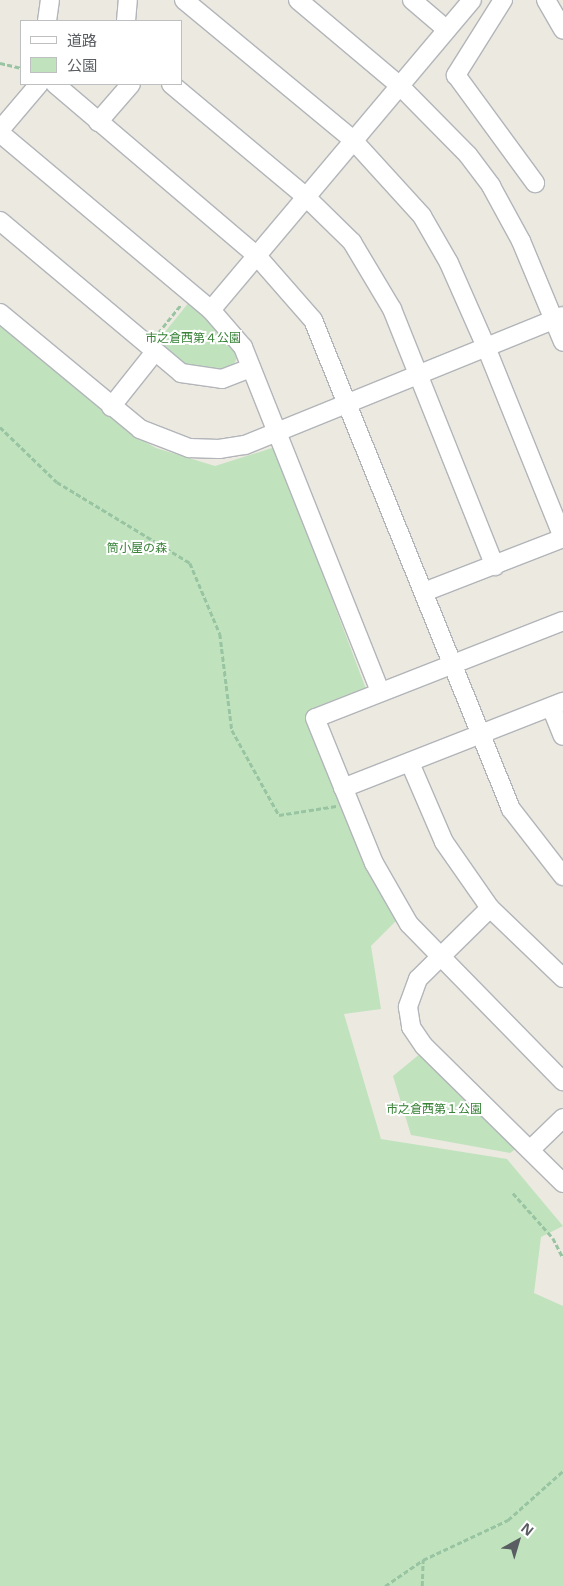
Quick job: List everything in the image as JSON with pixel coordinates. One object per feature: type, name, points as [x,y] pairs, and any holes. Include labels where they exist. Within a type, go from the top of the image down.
[{"type":"street","points":[[47,20],[50,0]]},
{"type":"street","points":[[126,20],[128,0]]},
{"type":"street","points":[[184,0],[352,139],[422,216],[449,263],[486,347],[563,538],[424,592]]},
{"type":"street","points":[[298,0],[399,85],[444,128],[491,186],[558,318],[563,342]]},
{"type":"street","points":[[412,0],[446,29]]},
{"type":"street","points":[[211,310],[352,139],[472,0]]},
{"type":"street","points":[[503,0],[456,75],[535,183]]},
{"type":"street","points":[[546,0],[563,30]]},
{"type":"street","points":[[38,85],[0,132],[211,310],[244,347],[275,432],[380,691]]},
{"type":"street","points":[[56,85],[257,256],[313,320],[424,592],[478,734],[526,834],[563,876]]},
{"type":"street","points":[[98,122],[129,85]]},
{"type":"street","points":[[172,85],[305,196],[352,242],[372,271],[495,566]]},
{"type":"street","points":[[0,221],[150,350],[192,378],[222,379],[251,368]]},
{"type":"street","points":[[0,313],[110,407],[163,441],[189,448],[246,445],[346,402],[417,376],[558,318]]},
{"type":"street","points":[[110,407],[150,350]]},
{"type":"street","points":[[563,621],[453,665],[380,691],[316,718],[347,796],[393,896],[439,959],[563,1081]]},
{"type":"street","points":[[347,796],[410,763],[478,734],[557,705],[563,736]]},
{"type":"street","points":[[410,763],[444,842],[490,908],[563,978]]},
{"type":"street","points":[[490,908],[439,959],[411,993],[411,1027],[424,1046],[563,1183]]},
{"type":"street","points":[[530,1150],[563,1118]]},
{"type":"path","points":[[0,63],[20,68]]},
{"type":"path","points":[[150,350],[190,294]]},
{"type":"path","points":[[0,427],[57,482],[190,563],[220,634],[232,730],[279,815],[347,796]]},
{"type":"path","points":[[514,1192],[553,1238],[563,1258]]},
{"type":"path","points":[[385,1586],[423,1560],[508,1520],[563,1471]]},
{"type":"path","points":[[422,1586],[423,1560]]},
{"type":"green space","name":"市之倉西第４公園","points":[[190,301],[238,356],[232,368],[216,372],[187,365],[156,343]]},
{"type":"green space","name":"筒小屋の森","points":[[0,326],[133,435],[156,448],[215,466],[275,447],[366,689],[306,715],[353,830],[398,919],[371,946],[381,1009],[344,1014],[381,1139],[507,1159],[563,1226],[541,1237],[534,1293],[563,1306],[563,1586],[0,1586]]},
{"type":"green space","name":"市之倉西第１公園","points":[[421,1053],[517,1148],[510,1153],[411,1135],[393,1076]]}]
